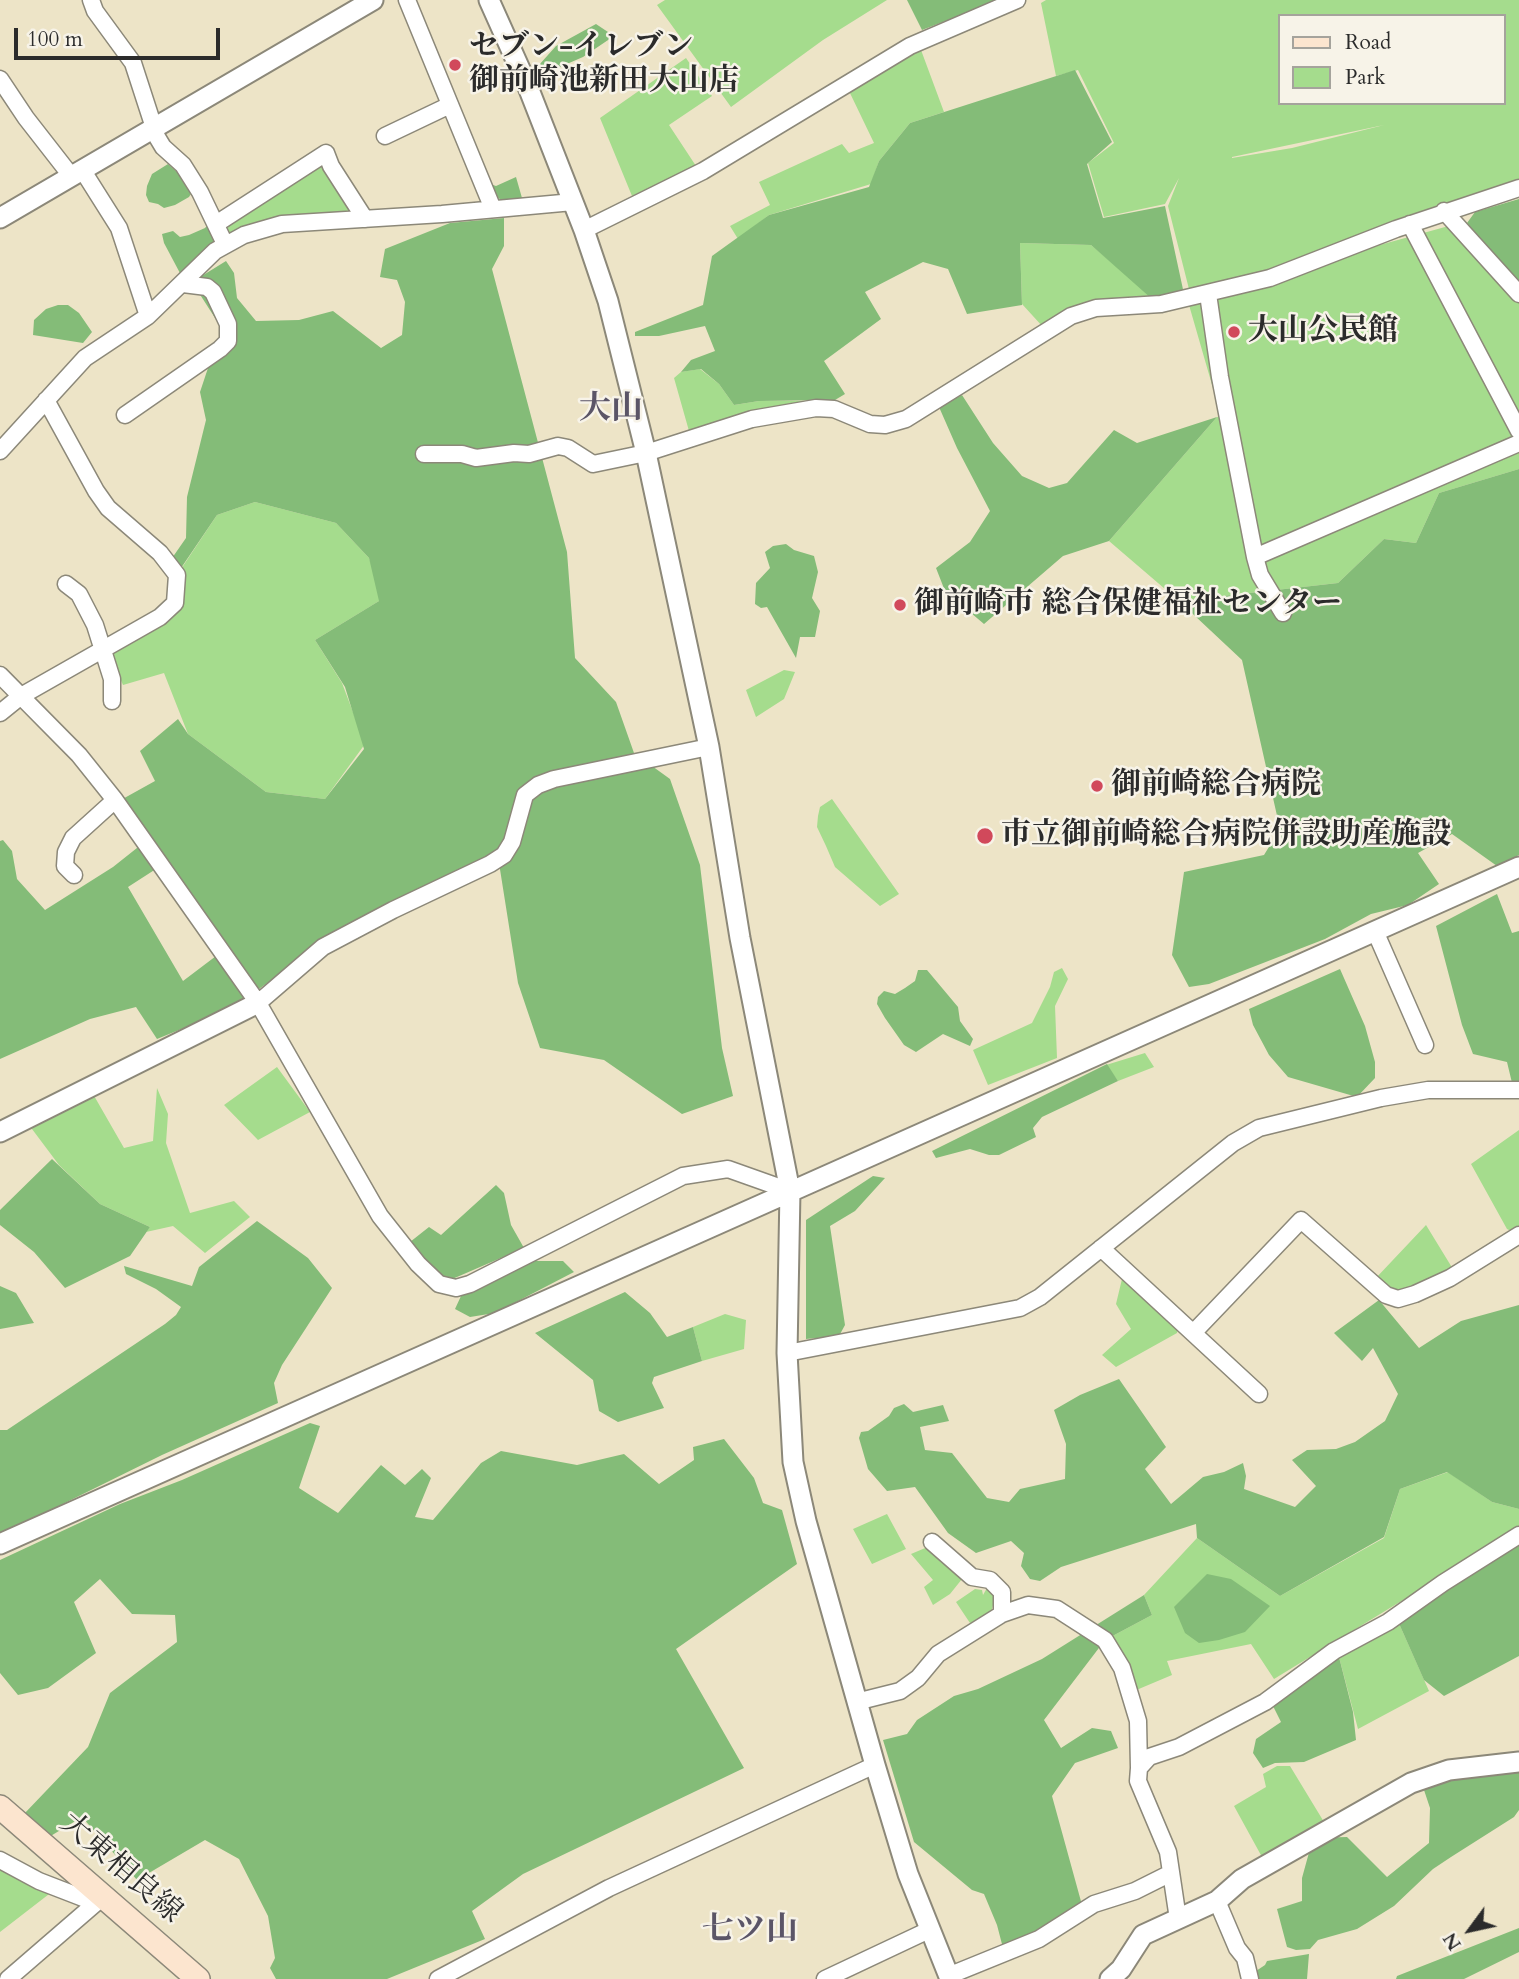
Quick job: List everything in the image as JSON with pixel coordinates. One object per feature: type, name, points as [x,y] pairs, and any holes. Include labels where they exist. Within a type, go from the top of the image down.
[{"type":"main road","name":"大東相良線","points":[[0,1807],[198,1979]]},
{"type":"street","points":[[90,0],[94,11],[132,63],[157,137],[163,147],[183,165],[225,244]]},
{"type":"street","points":[[0,218],[373,0]]},
{"type":"street","points":[[407,0],[493,209]]},
{"type":"street","points":[[489,0],[528,87],[584,230],[608,300],[646,453],[709,747],[740,938],[790,1191],[787,1353],[793,1462],[806,1521],[856,1702],[908,1874],[949,1978],[1039,1939],[1094,1904],[1135,1891],[1171,1873]]},
{"type":"street","points":[[584,230],[703,171],[910,46],[1017,0]]},
{"type":"street","points":[[0,79],[26,118],[102,199],[119,228],[148,316]]},
{"type":"street","points":[[385,136],[450,105]]},
{"type":"street","points":[[216,225],[326,153],[365,219]]},
{"type":"street","points":[[424,454],[462,454],[476,458],[514,453],[529,454],[558,446],[568,447],[593,464],[646,453],[752,419],[816,408],[834,409],[870,424],[885,425],[905,419],[1072,316],[1096,307],[1161,304],[1270,278],[1444,211],[1519,188]]},
{"type":"street","points":[[0,451],[85,358],[148,316],[225,244],[259,229],[573,202]]},
{"type":"street","points":[[1444,211],[1519,294]]},
{"type":"street","points":[[1410,224],[1519,430]]},
{"type":"street","points":[[125,415],[228,341],[228,324],[213,292],[207,287],[183,284]]},
{"type":"street","points":[[1208,294],[1220,377],[1255,558],[1260,575],[1283,613]]},
{"type":"street","points":[[0,713],[21,696],[160,617],[175,603],[177,575],[160,554],[108,508],[46,400]]},
{"type":"street","points":[[1255,558],[1519,443]]},
{"type":"street","points":[[66,583],[79,594],[95,625],[112,679],[112,701]]},
{"type":"street","points":[[0,676],[79,755],[115,800],[258,1003],[380,1216],[418,1264],[439,1284],[456,1288],[470,1284],[683,1177],[728,1169],[790,1191]]},
{"type":"street","points":[[0,1132],[258,1003],[323,947],[504,855],[512,842],[525,795],[538,785],[554,779],[709,747]]},
{"type":"street","points":[[74,875],[65,866],[66,852],[73,838],[115,800]]},
{"type":"street","points":[[0,1544],[1519,867]]},
{"type":"street","points":[[1375,931],[1425,1045]]},
{"type":"street","points":[[787,1353],[1020,1308],[1040,1297],[1233,1143],[1259,1128],[1381,1098],[1428,1090],[1519,1090]]},
{"type":"street","points":[[1194,1332],[1301,1220],[1386,1295],[1398,1299],[1450,1278],[1519,1236]]},
{"type":"street","points":[[1101,1248],[1259,1394]]},
{"type":"street","points":[[1139,1768],[1149,1757],[1179,1747],[1265,1702],[1334,1651],[1388,1622],[1519,1535]]},
{"type":"street","points":[[932,1542],[972,1577],[990,1580],[1002,1592],[1002,1614]]},
{"type":"street","points":[[856,1702],[901,1692],[918,1678],[938,1654],[1002,1614],[1028,1605],[1057,1609],[1105,1640],[1122,1668],[1139,1721],[1138,1781],[1168,1852],[1178,1919]]},
{"type":"street","points":[[1110,1979],[1121,1969],[1143,1934],[1217,1901],[1242,1879],[1411,1783],[1449,1770],[1519,1762]]},
{"type":"street","points":[[438,1979],[610,1888],[875,1765]]},
{"type":"street","points":[[0,1860],[38,1881],[83,1898],[99,1892]]},
{"type":"street","points":[[8,1979],[99,1892]]},
{"type":"street","points":[[1217,1901],[1237,1948],[1245,1958],[1250,1979]]},
{"type":"street","points":[[825,1979],[929,1930]]},
{"type":"green space","points":[[665,0],[887,0],[823,40],[731,107],[657,5]]},
{"type":"green space","points":[[907,0],[1000,0],[922,30]]},
{"type":"green space","points":[[1046,0],[1519,0],[1519,187],[1253,279],[1190,293],[1168,206],[1179,178],[1165,204],[1104,217],[1088,163],[1114,143],[1078,70],[1056,76],[1041,3]],"holes":[[[1384,125],[1292,148],[1232,158]]]},
{"type":"green space","points":[[596,24],[614,36],[583,57],[546,73],[539,65],[556,46]]},
{"type":"green space","points":[[921,50],[944,112],[910,123],[879,161],[871,184],[769,215],[738,239],[730,226],[770,205],[759,182],[842,144],[849,153],[874,143],[849,91]]},
{"type":"green space","points":[[686,58],[712,96],[669,125],[696,166],[632,196],[600,118]]},
{"type":"green space","points":[[1075,70],[1112,142],[1087,164],[1103,218],[1165,206],[1184,294],[1152,299],[1091,245],[1020,243],[1022,305],[967,314],[948,269],[923,262],[865,292],[881,319],[824,361],[845,394],[835,400],[759,401],[734,405],[719,384],[701,369],[681,372],[691,360],[715,351],[705,326],[659,336],[635,336],[635,332],[703,305],[712,256],[769,215],[869,187],[879,161],[910,123]]},
{"type":"green space","points":[[320,161],[350,212],[260,221],[226,234],[221,225]]},
{"type":"green space","points":[[168,164],[177,172],[186,175],[194,189],[189,197],[164,208],[149,202],[146,195],[152,174]]},
{"type":"green space","points":[[516,177],[522,198],[501,200],[496,196],[490,184],[496,186]]},
{"type":"green space","points":[[1519,199],[1519,285],[1467,223],[1475,212]]},
{"type":"green space","points":[[504,218],[504,246],[492,269],[567,552],[575,658],[616,702],[634,753],[670,779],[700,865],[722,1048],[733,1096],[682,1114],[604,1060],[540,1048],[518,983],[499,863],[390,905],[346,926],[252,994],[119,801],[155,781],[140,751],[178,719],[188,734],[266,792],[325,799],[364,749],[345,687],[315,640],[379,601],[369,558],[336,523],[255,502],[217,515],[179,571],[170,561],[186,538],[187,497],[206,420],[200,392],[208,368],[231,343],[192,282],[226,261],[234,273],[237,298],[256,321],[299,320],[333,311],[381,348],[402,335],[405,302],[397,280],[380,277],[385,249],[450,223]]},
{"type":"green space","points":[[210,222],[219,242],[181,275],[162,234],[173,231],[180,237],[189,235],[205,228]]},
{"type":"green space","points":[[1456,224],[1519,294],[1519,469],[1439,493],[1416,543],[1384,539],[1338,583],[1179,601],[1109,541],[1217,417],[1221,416],[1187,298]]},
{"type":"green space","points":[[1020,243],[1091,245],[1154,298],[1043,327],[1022,304]]},
{"type":"green space","points":[[68,305],[79,313],[92,332],[83,343],[33,335],[34,320],[46,309]]},
{"type":"green space","points":[[700,369],[719,384],[734,405],[759,401],[811,401],[689,431],[674,378],[681,372]]},
{"type":"green space","points":[[962,395],[993,443],[1022,476],[1049,488],[1067,483],[1114,430],[1137,443],[1217,417],[1109,541],[1063,556],[984,624],[945,591],[936,568],[970,542],[990,511],[939,407]]},
{"type":"green space","points":[[1519,469],[1519,855],[1497,866],[1452,834],[1418,853],[1439,884],[1408,905],[1371,914],[1325,939],[1209,984],[1189,987],[1172,955],[1184,872],[1264,855],[1280,829],[1242,660],[1179,601],[1338,583],[1384,539],[1416,543],[1439,493]]},
{"type":"green space","points":[[255,502],[336,523],[369,558],[384,598],[315,640],[342,683],[365,744],[325,799],[266,792],[188,734],[164,673],[123,685],[106,648],[174,615],[177,575],[217,515]]},
{"type":"green space","points":[[786,544],[794,550],[814,556],[818,572],[812,598],[820,611],[815,637],[800,637],[796,658],[767,607],[761,608],[755,604],[756,583],[770,568],[765,552],[773,546]]},
{"type":"green space","points":[[784,670],[795,672],[784,699],[756,717],[746,690]]},
{"type":"green space","points":[[832,799],[899,894],[880,906],[835,867],[817,827],[820,807]]},
{"type":"green space","points":[[3,840],[12,851],[17,879],[45,910],[113,867],[142,844],[159,867],[128,887],[183,981],[220,953],[246,996],[240,1005],[157,1039],[136,1007],[90,1019],[0,1059],[0,841]]},
{"type":"green space","points":[[1497,894],[1512,933],[1519,931],[1519,1086],[1513,1087],[1507,1062],[1473,1054],[1462,1025],[1436,926]]},
{"type":"green space","points":[[1062,968],[1068,979],[1055,1006],[1057,1058],[988,1085],[973,1050],[1032,1023],[1050,987],[1054,972]]},
{"type":"green space","points":[[1340,969],[1365,1026],[1375,1062],[1375,1078],[1357,1097],[1288,1077],[1269,1055],[1253,1025],[1249,1009]]},
{"type":"green space","points":[[918,970],[927,970],[958,1007],[960,1021],[973,1039],[970,1046],[943,1034],[916,1052],[904,1045],[885,1018],[877,1004],[878,997],[884,991],[895,994],[905,988],[915,981]]},
{"type":"green space","points":[[1145,1053],[1154,1067],[1118,1081],[1106,1065]]},
{"type":"green space","points":[[1107,1064],[1118,1081],[1042,1117],[1033,1128],[1036,1137],[999,1155],[970,1149],[936,1158],[932,1151]]},
{"type":"green space","points":[[277,1067],[310,1112],[258,1140],[224,1105]]},
{"type":"green space","points":[[157,1088],[168,1114],[166,1143],[190,1213],[234,1201],[250,1217],[205,1253],[173,1226],[146,1232],[150,1227],[100,1204],[59,1165],[29,1125],[93,1094],[124,1148],[153,1141]]},
{"type":"green space","points":[[1519,1130],[1519,1230],[1515,1233],[1507,1229],[1471,1164]]},
{"type":"green space","points":[[52,1159],[100,1204],[150,1227],[130,1256],[65,1288],[34,1252],[0,1225],[0,1210]]},
{"type":"green space","points":[[873,1176],[885,1178],[855,1211],[830,1226],[845,1325],[839,1336],[806,1339],[806,1220]]},
{"type":"green space","points":[[496,1185],[504,1193],[511,1225],[524,1248],[450,1280],[437,1276],[410,1242],[429,1227],[441,1235]]},
{"type":"green space","points":[[257,1221],[308,1258],[332,1288],[282,1365],[274,1383],[278,1403],[162,1455],[0,1535],[0,1430],[7,1430],[165,1324],[181,1307],[156,1289],[126,1274],[124,1266],[192,1286],[199,1267]]},
{"type":"green space","points":[[1426,1225],[1456,1274],[1386,1295],[1375,1279]]},
{"type":"green space","points":[[535,1261],[563,1261],[574,1272],[495,1313],[470,1317],[455,1309],[461,1296]]},
{"type":"green space","points":[[1122,1279],[1178,1328],[1177,1333],[1116,1367],[1102,1355],[1131,1329],[1116,1304]]},
{"type":"green space","points":[[0,1286],[16,1293],[34,1323],[0,1329]]},
{"type":"green space","points":[[625,1292],[650,1313],[667,1337],[693,1327],[702,1361],[654,1377],[652,1383],[664,1408],[618,1422],[599,1411],[593,1380],[535,1333]]},
{"type":"green space","points":[[1379,1300],[1419,1348],[1461,1321],[1519,1305],[1519,1509],[1492,1502],[1447,1472],[1400,1489],[1384,1537],[1280,1596],[1197,1538],[1196,1524],[1061,1567],[1040,1581],[1030,1579],[1021,1566],[1024,1553],[1011,1541],[976,1553],[948,1533],[915,1487],[887,1491],[868,1469],[859,1438],[861,1432],[868,1431],[889,1416],[894,1408],[904,1404],[913,1412],[943,1405],[949,1421],[920,1427],[925,1450],[952,1453],[987,1498],[1009,1502],[1020,1489],[1065,1479],[1066,1444],[1054,1410],[1080,1395],[1119,1379],[1166,1447],[1145,1469],[1171,1504],[1203,1477],[1224,1472],[1243,1463],[1246,1476],[1244,1489],[1295,1507],[1316,1486],[1292,1460],[1307,1450],[1336,1449],[1355,1442],[1385,1421],[1398,1394],[1373,1348],[1362,1361],[1334,1333]]},
{"type":"green space","points":[[725,1314],[746,1320],[744,1349],[702,1361],[693,1327]]},
{"type":"green space","points":[[310,1423],[320,1426],[299,1488],[338,1513],[381,1465],[405,1485],[422,1469],[431,1478],[415,1517],[433,1520],[481,1463],[501,1451],[577,1465],[624,1454],[659,1484],[694,1460],[693,1447],[724,1439],[754,1478],[763,1503],[782,1510],[797,1564],[676,1649],[744,1768],[523,1874],[472,1911],[485,1939],[387,1979],[276,1979],[270,1968],[275,1958],[268,1916],[239,1859],[205,1840],[137,1880],[82,1817],[49,1837],[24,1814],[88,1747],[110,1693],[177,1642],[175,1615],[132,1614],[100,1579],[74,1602],[96,1653],[48,1688],[18,1695],[0,1673],[0,1560],[120,1504],[182,1480]]},
{"type":"green space","points":[[1448,1472],[1492,1502],[1519,1509],[1519,1529],[1274,1679],[1251,1644],[1167,1661],[1172,1675],[1134,1691],[1105,1640],[1152,1615],[1144,1595],[1197,1538],[1280,1596],[1384,1538],[1400,1489]]},
{"type":"green space","points":[[887,1514],[906,1549],[872,1564],[853,1529]]},
{"type":"green space","points":[[1519,1529],[1519,1656],[1444,1696],[1424,1680],[1397,1619],[1450,1588],[1503,1552]]},
{"type":"green space","points":[[930,1546],[962,1579],[950,1594],[933,1605],[924,1587],[933,1580],[911,1554]]},
{"type":"green space","points":[[1207,1574],[1231,1579],[1270,1606],[1245,1632],[1199,1643],[1185,1633],[1174,1607]]},
{"type":"green space","points":[[987,1588],[996,1593],[991,1612],[970,1623],[956,1602],[975,1589],[982,1590],[983,1595]]},
{"type":"green space","points":[[1144,1595],[1152,1615],[1105,1640],[1044,1720],[1061,1748],[1092,1728],[1111,1731],[1118,1748],[1075,1763],[1052,1796],[1082,1905],[1037,1935],[1003,1948],[984,1894],[972,1890],[914,1842],[883,1740],[907,1734],[917,1720],[954,1696],[978,1689],[1042,1659]]},
{"type":"green space","points":[[1397,1619],[1429,1691],[1358,1729],[1339,1657]]},
{"type":"green space","points":[[1339,1657],[1353,1712],[1356,1740],[1304,1762],[1275,1763],[1263,1768],[1253,1753],[1256,1739],[1281,1722],[1272,1704]]},
{"type":"green space","points":[[1277,1766],[1290,1766],[1324,1822],[1262,1857],[1234,1806],[1266,1787],[1263,1774]]},
{"type":"green space","points":[[1519,1770],[1519,1810],[1514,1817],[1433,1869],[1394,1906],[1357,1929],[1318,1940],[1310,1949],[1296,1950],[1287,1947],[1277,1909],[1302,1901],[1302,1878],[1313,1838],[1347,1837],[1387,1877],[1429,1843],[1430,1808],[1423,1787],[1444,1780]]},
{"type":"green space","points":[[0,1864],[53,1891],[0,1932]]},
{"type":"green space","points":[[1519,1928],[1519,1952],[1464,1979],[1396,1979],[1397,1976]]},
{"type":"green space","points":[[1309,1954],[1307,1979],[1244,1979],[1267,1961]]},
{"type":"place","name":"セブン‐イレブン 御前崎池新田大山店","points":[[455,65]]},
{"type":"place","name":"大山公民館","points":[[1234,332]]},
{"type":"place","name":"御前崎市 総合保健福祉センター","points":[[900,605]]},
{"type":"place","name":"御前崎総合病院","points":[[1097,786]]},
{"type":"place","name":"市立御前崎総合病院併設助産施設","points":[[985,836]]},
{"type":"district","name":"大山","points":[[611,411]]},
{"type":"district","name":"七ツ山","points":[[750,1932]]}]
